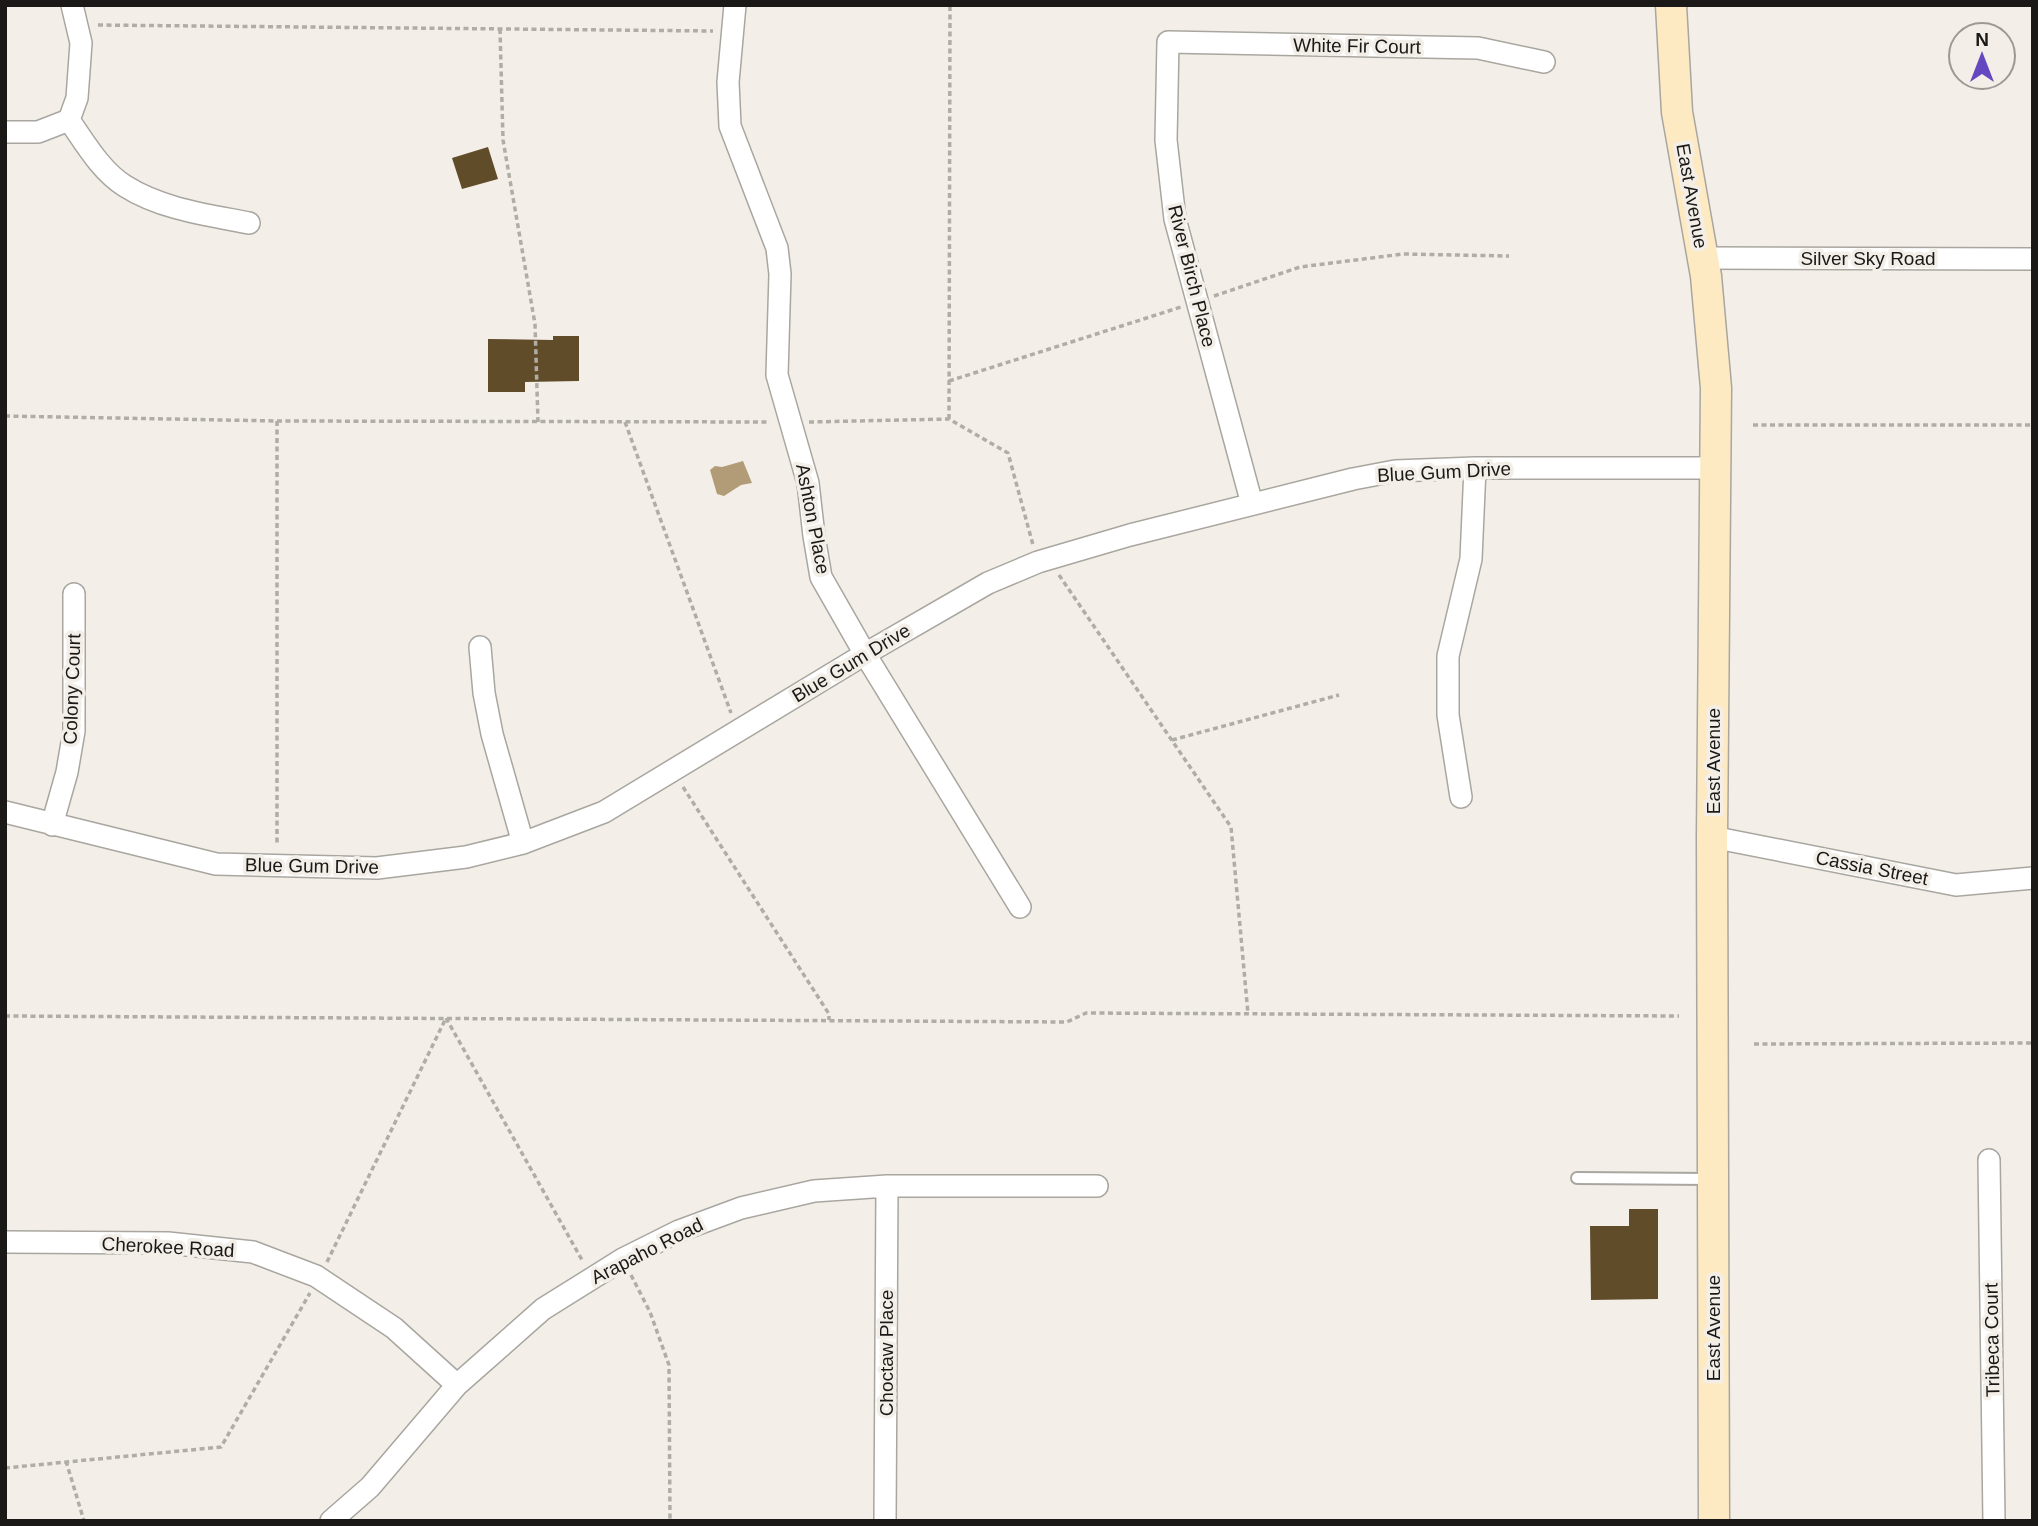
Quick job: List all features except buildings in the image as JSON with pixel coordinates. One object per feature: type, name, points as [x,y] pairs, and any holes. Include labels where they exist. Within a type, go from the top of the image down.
[{"type":"main road","name":"East Avenue","points":[[1671,5],[1677,111],[1703,258],[1716,388],[1712,837],[1714,1521]]},
{"type":"street","name":"Ashton Place","points":[[735,5],[728,82],[730,125],[777,248],[780,274],[777,374],[808,483],[821,577],[1020,907]]},
{"type":"street","points":[[69,120],[76,98],[81,43],[74,15]]},
{"type":"street","name":"White Fir Court","points":[[1168,42],[1478,48],[1544,62]]},
{"type":"street","name":"River Birch Place","points":[[1168,42],[1166,140],[1175,219],[1252,504]]},
{"type":"street","points":[[5,132],[38,132],[69,120]]},
{"type":"street","points":[[69,120],[99,163],[124,186],[156,201],[197,214],[249,223]]},
{"type":"street","name":"Silver Sky Road","points":[[1703,258],[2033,258]]},
{"type":"street","points":[[1461,797],[1448,715],[1448,656],[1471,559],[1475,468]]},
{"type":"street","name":"Blue Gum Drive","points":[[5,811],[52,825],[216,864],[377,868],[466,858],[523,843],[604,812],[988,583],[1043,560],[1252,504],[1395,471],[1475,468],[1715,468]]},
{"type":"street","name":"Colony Court","points":[[52,825],[67,772],[74,731],[74,593]]},
{"type":"street","points":[[480,647],[484,693],[492,734],[523,843]]},
{"type":"street","name":"Cassia Street","points":[[1712,837],[1956,884],[2033,878]]},
{"type":"street","name":"Tribeca Court","points":[[1989,1160],[1994,1521]]},
{"type":"street","name":"Arapaho Road","points":[[331,1521],[370,1488],[457,1385],[543,1309],[623,1259],[679,1231],[741,1208],[814,1191],[887,1186],[1097,1186]]},
{"type":"street","name":"Choctaw Place","points":[[886,1521],[887,1186]]},
{"type":"street","name":"Cherokee Road","points":[[5,1242],[168,1243],[253,1252],[319,1278],[394,1328],[457,1385]]},
{"type":"lane","points":[[1577,1178],[1713,1179]]},
{"type":"path","points":[[949,419],[950,5]]},
{"type":"path","points":[[74,15],[500,29],[733,31]]},
{"type":"path","points":[[500,29],[503,140],[535,324],[538,422]]},
{"type":"path","points":[[949,381],[1300,267],[1403,254],[1509,256]]},
{"type":"path","points":[[5,416],[538,422],[949,419],[1008,453],[1043,560],[1231,827],[1248,1014]]},
{"type":"path","points":[[277,421],[277,866]]},
{"type":"path","points":[[625,422],[738,731]]},
{"type":"path","points":[[1752,425],[2033,425]]},
{"type":"path","points":[[1172,740],[1339,695]]},
{"type":"path","points":[[672,771],[829,1014],[829,1020]]},
{"type":"path","points":[[5,1016],[1067,1022],[1086,1013],[1679,1016]]},
{"type":"path","points":[[5,1468],[221,1447],[319,1278],[446,1018]]},
{"type":"path","points":[[446,1018],[592,1278]]},
{"type":"path","points":[[1754,1044],[2033,1043]]},
{"type":"path","points":[[623,1259],[650,1312],[669,1365],[670,1521]]},
{"type":"path","points":[[66,1461],[84,1521]]},
{"type":"shaded area","points":[[743,461],[752,483],[741,485],[724,496],[717,494],[710,470],[715,466],[722,467]]}]
